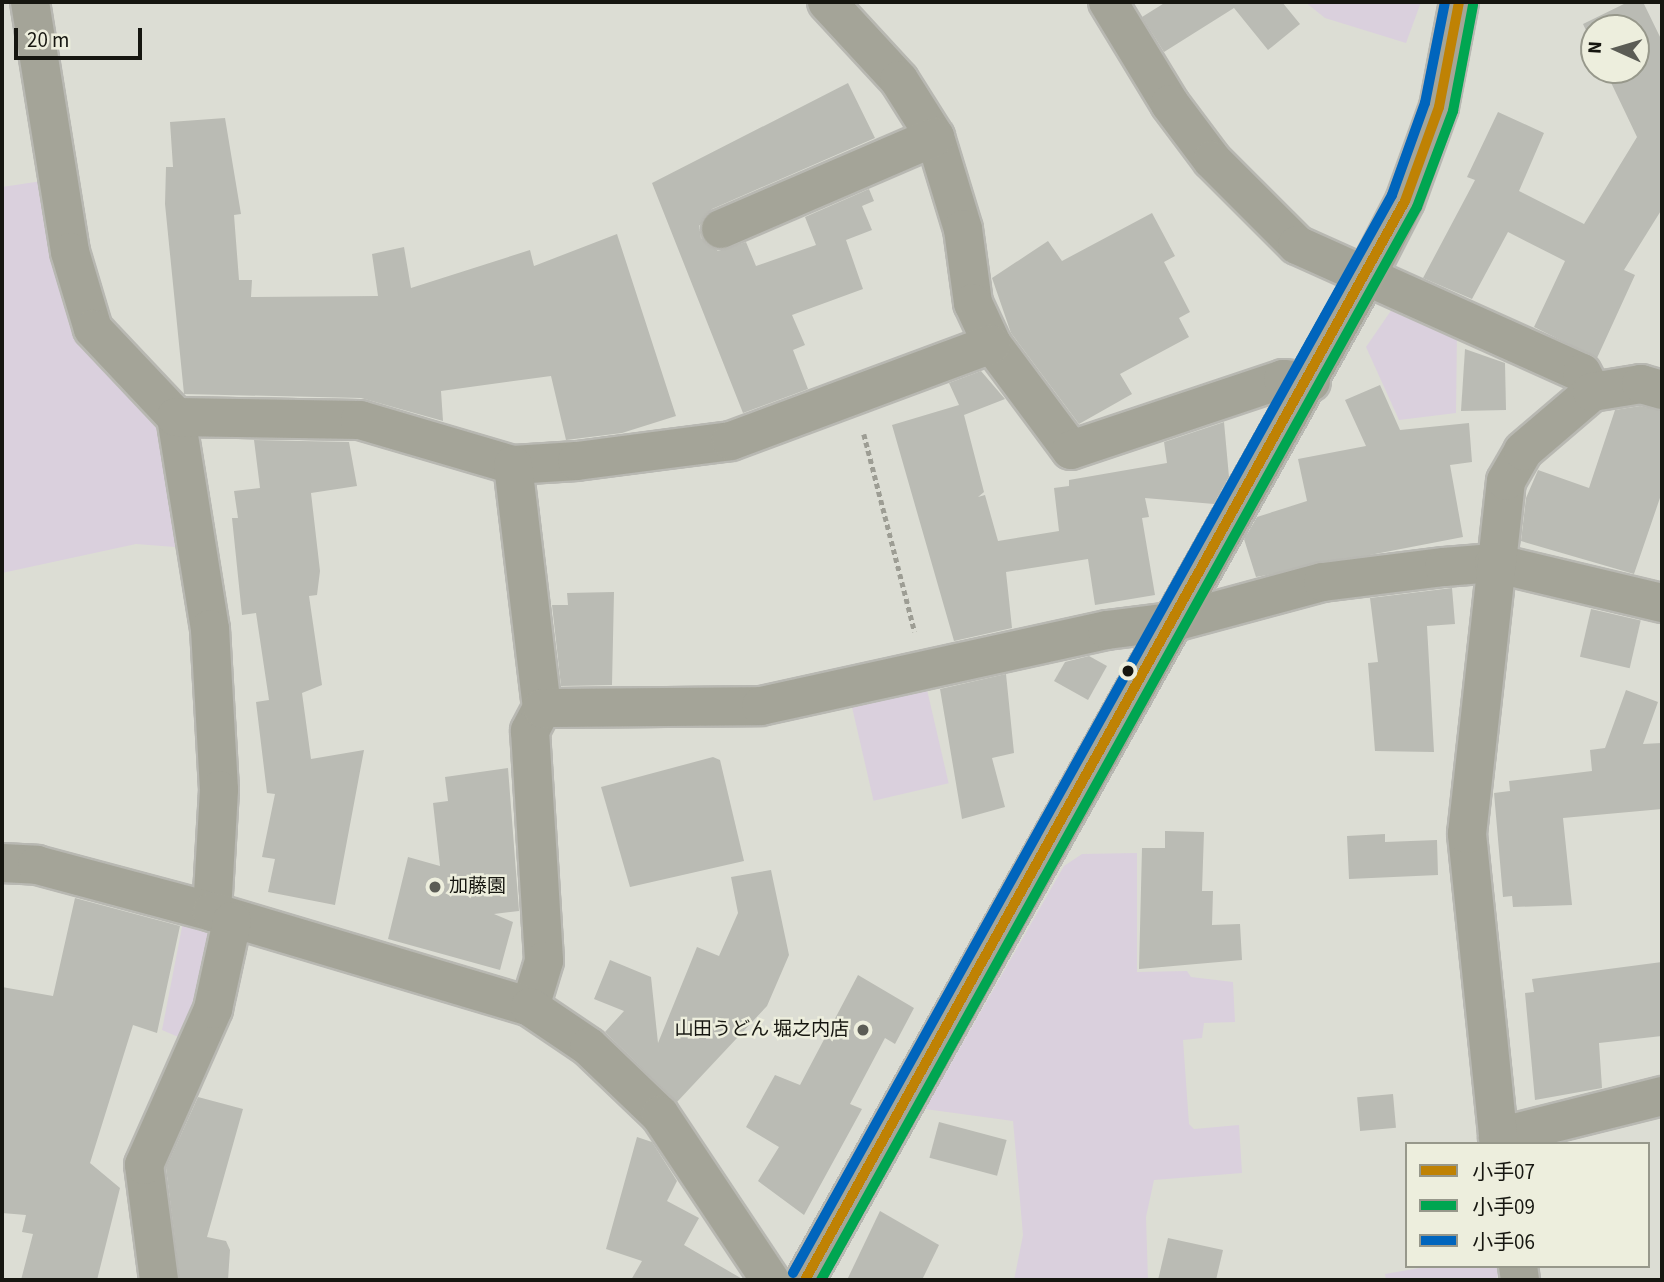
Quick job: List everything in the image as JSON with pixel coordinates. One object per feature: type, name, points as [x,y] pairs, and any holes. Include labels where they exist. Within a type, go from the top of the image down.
[{"type":"main road","points":[[805,1280],[1311,382],[1405,201],[1439,107],[1459,2]]},
{"type":"street","points":[[30,2],[70,252],[93,328],[176,417],[210,629],[219,790],[222,916],[213,1009],[144,1166],[142,1187],[159,1280]]},
{"type":"street","points":[[827,2],[899,80],[935,137],[963,229],[973,303],[992,344],[1070,450],[1283,379],[1311,382]]},
{"type":"street","points":[[1108,2],[1170,104],[1254,205],[1297,245],[1582,373],[1592,392]]},
{"type":"street","points":[[722,229],[935,137]]},
{"type":"street","points":[[176,417],[360,420],[513,466],[731,441],[992,344]]},
{"type":"street","points":[[1661,387],[1616,385],[1592,392],[1515,464],[1506,481],[1494,564],[1467,834],[1499,1140],[1662,1096]]},
{"type":"street","points":[[513,466],[542,708],[530,732],[544,961],[530,1007]]},
{"type":"street","points":[[542,708],[761,706],[1107,630],[1178,621],[1323,582],[1494,564],[1662,603]]},
{"type":"street","points":[[2,863],[37,865],[222,916],[530,1007],[589,1047],[660,1115],[771,1280]]},
{"type":"path","points":[[853,396],[924,670]]},
{"type":"shaded area","points":[[1305,2],[1421,2],[1406,43],[1325,18]]},
{"type":"shaded area","points":[[42,181],[56,248],[161,419],[188,548],[136,544],[2,573],[2,187]]},
{"type":"shaded area","points":[[1401,296],[1457,329],[1456,413],[1399,420],[1366,347]]},
{"type":"shaded area","points":[[925,681],[949,783],[874,801],[850,698]]},
{"type":"shaded area","points":[[1137,853],[1137,972],[1187,971],[1191,977],[1233,982],[1235,1022],[1204,1023],[1202,1038],[1183,1040],[1189,1124],[1194,1129],[1239,1125],[1242,1173],[1154,1180],[1146,1217],[1148,1280],[1014,1280],[1023,1235],[1013,1121],[925,1109],[1064,866],[1082,854]]},
{"type":"shaded area","points":[[183,922],[217,937],[190,1042],[162,1030]]},
{"type":"shaded area","points":[[1420,1268],[1500,1268],[1496,1280],[1386,1280],[1385,1274]]},
{"type":"building","points":[[1166,2],[1282,2],[1300,24],[1268,50],[1234,8],[1164,52],[1142,17]]},
{"type":"building","points":[[1628,2],[1643,2],[1649,14],[1603,14]]},
{"type":"building","points":[[1650,16],[1662,41],[1662,209],[1624,270],[1635,275],[1597,358],[1534,327],[1565,261],[1508,232],[1472,299],[1423,278],[1475,180],[1467,177],[1498,112],[1544,133],[1519,191],[1584,224],[1637,137],[1612,84],[1650,84]]},
{"type":"building","points":[[848,83],[875,138],[712,209],[699,226],[701,238],[718,251],[746,242],[756,266],[816,245],[805,217],[869,189],[874,201],[862,206],[872,230],[846,240],[863,289],[792,315],[805,345],[793,350],[808,389],[743,413],[652,183]]},
{"type":"building","points":[[225,118],[241,214],[234,215],[239,280],[252,280],[251,297],[378,296],[372,254],[404,247],[411,288],[530,250],[534,266],[617,234],[676,416],[622,433],[566,440],[551,376],[441,391],[443,421],[361,398],[184,394],[165,204],[166,167],[173,167],[170,122]]},
{"type":"building","points":[[1152,213],[1175,256],[1164,262],[1190,312],[1179,318],[1189,337],[1120,374],[1132,394],[1079,424],[1011,333],[992,278],[1048,241],[1062,261]]},
{"type":"building","points":[[1465,349],[1505,363],[1506,410],[1461,411]]},
{"type":"building","points":[[981,371],[1005,399],[964,415],[984,492],[978,497],[985,495],[998,541],[1059,531],[1054,488],[1069,486],[1069,480],[1167,463],[1164,442],[1224,422],[1229,477],[1214,504],[1145,498],[1149,517],[1142,518],[1155,595],[1095,605],[1088,559],[1006,572],[1012,628],[954,641],[892,425],[959,405],[949,383]]},
{"type":"building","points":[[1380,385],[1400,430],[1469,423],[1472,462],[1450,465],[1463,537],[1256,577],[1244,539],[1257,517],[1307,501],[1298,459],[1366,446],[1345,400]]},
{"type":"building","points":[[1640,406],[1662,411],[1662,492],[1634,574],[1521,541],[1526,498],[1538,470],[1589,488],[1615,410]]},
{"type":"building","points":[[254,440],[349,442],[357,486],[311,493],[320,571],[317,595],[309,596],[322,685],[302,693],[311,759],[364,750],[335,905],[268,892],[275,859],[262,857],[275,794],[267,793],[256,702],[269,700],[256,613],[242,615],[232,518],[238,518],[234,491],[260,488]]},
{"type":"building","points":[[1452,588],[1455,624],[1427,626],[1434,752],[1375,751],[1368,663],[1378,662],[1370,598]]},
{"type":"building","points":[[614,592],[612,685],[561,686],[552,605],[568,605],[567,593]]},
{"type":"building","points":[[1591,609],[1641,620],[1630,668],[1580,657]]},
{"type":"building","points":[[1089,656],[1107,666],[1088,700],[1054,681],[1065,662]]},
{"type":"building","points":[[1006,674],[1014,753],[992,758],[1005,807],[962,819],[940,689]]},
{"type":"building","points":[[1626,690],[1658,702],[1643,744],[1662,743],[1662,809],[1563,818],[1572,905],[1513,907],[1512,896],[1503,897],[1494,793],[1510,791],[1509,781],[1592,771],[1590,750],[1605,748]]},
{"type":"building","points":[[713,757],[720,760],[744,861],[630,887],[601,787]]},
{"type":"building","points":[[508,768],[519,911],[494,914],[513,922],[500,970],[388,939],[408,857],[440,866],[433,803],[448,801],[445,777]]},
{"type":"building","points":[[1165,831],[1204,832],[1202,891],[1213,891],[1212,925],[1240,924],[1242,960],[1139,969],[1142,848],[1165,848]]},
{"type":"building","points":[[1385,834],[1385,842],[1437,840],[1438,875],[1349,879],[1347,836]]},
{"type":"building","points":[[771,870],[789,955],[767,1006],[677,1102],[605,1032],[624,1011],[594,999],[610,960],[651,977],[658,1043],[697,947],[719,956],[738,913],[731,877]]},
{"type":"building","points":[[75,898],[180,926],[157,1033],[133,1025],[90,1163],[120,1188],[97,1280],[21,1280],[33,1234],[22,1232],[26,1215],[2,1213],[2,987],[53,996]]},
{"type":"building","points":[[1662,962],[1662,1036],[1599,1043],[1602,1088],[1535,1100],[1525,993],[1534,992],[1532,979]]},
{"type":"building","points":[[858,975],[914,1008],[895,1044],[885,1038],[850,1104],[862,1109],[804,1215],[758,1181],[779,1147],[746,1127],[775,1075],[800,1085]]},
{"type":"building","points":[[1393,1094],[1396,1128],[1360,1131],[1357,1097]]},
{"type":"building","points":[[198,1097],[243,1109],[207,1237],[226,1241],[230,1250],[228,1280],[180,1280],[166,1168]]},
{"type":"building","points":[[939,1122],[1007,1140],[997,1176],[929,1158]]},
{"type":"building","points":[[637,1137],[652,1142],[677,1181],[667,1201],[699,1218],[684,1245],[744,1280],[631,1280],[642,1261],[606,1249]]},
{"type":"building","points":[[880,1211],[939,1245],[922,1280],[847,1280]]},
{"type":"building","points":[[1168,1238],[1223,1250],[1216,1280],[1158,1280]]},
{"type":"transit line","name":"小手06","points":[[793,1273],[1392,195],[1425,103],[1445,2]]},
{"type":"transit line","name":"小手07","points":[[805,1280],[1405,201],[1439,107],[1459,2]]},
{"type":"transit line","name":"小手09","points":[[821,1280],[1417,207],[1453,111],[1473,5]]},
{"type":"place","name":"加藤園","points":[[435,887]]},
{"type":"place","name":"山田うどん 堀之内店","points":[[863,1030]]}]
